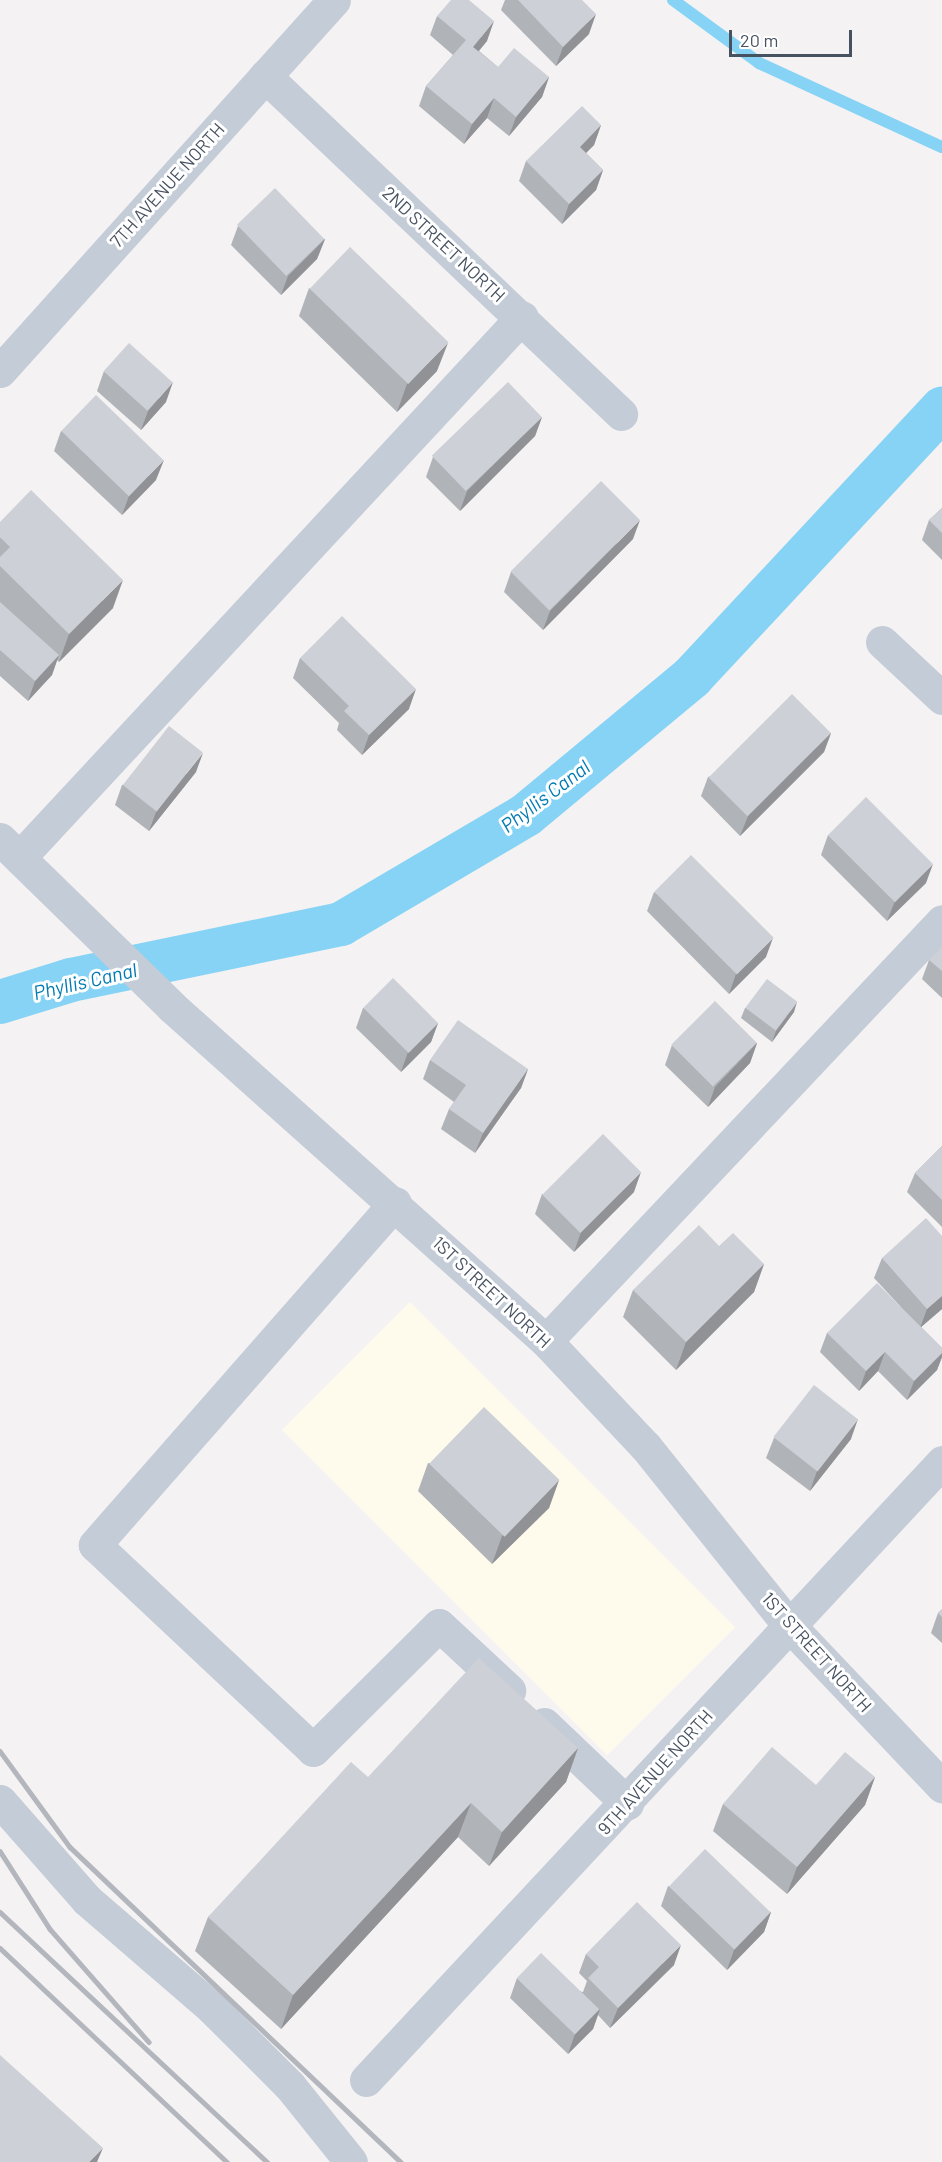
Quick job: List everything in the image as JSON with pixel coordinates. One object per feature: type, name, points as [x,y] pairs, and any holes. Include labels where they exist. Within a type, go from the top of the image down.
[{"type":"street","name":"7TH AVENUE NORTH","points":[[0,371],[334,0]]},
{"type":"street","name":"2ND STREET NORTH","points":[[265,76],[522,317],[621,414]]},
{"type":"street","points":[[10,848],[522,317]]},
{"type":"street","points":[[882,642],[942,698]]},
{"type":"street","name":"1ST STREET NORTH","points":[[10,848],[172,1007],[395,1203],[546,1341],[646,1447],[788,1624],[942,1786]]},
{"type":"street","points":[[546,1341],[942,921]]},
{"type":"street","points":[[395,1203],[95,1545],[313,1750],[440,1625],[627,1803]]},
{"type":"street","name":"9TH AVENUE NORTH","points":[[366,2080],[627,1803],[788,1624],[942,1462]]},
{"type":"street","points":[[0,1801],[87,1900],[212,2008],[290,2086],[351,2162]]},
{"type":"shaded area","points":[[410,1302],[735,1627],[607,1755],[282,1430]]},
{"type":"building","points":[[451,0],[469,0],[494,21],[473,47],[498,67],[514,48],[549,77],[516,117],[494,98],[472,124],[426,86],[466,40],[437,16]]},
{"type":"building","points":[[518,0],[582,0],[596,14],[563,47]]},
{"type":"building","points":[[582,106],[601,125],[580,147],[603,170],[569,204],[526,161]]},
{"type":"building","points":[[275,188],[324,239],[286,276],[237,225]]},
{"type":"building","points":[[350,247],[449,342],[408,384],[310,289]]},
{"type":"building","points":[[129,343],[173,382],[147,411],[104,371]]},
{"type":"building","points":[[508,382],[542,417],[466,491],[432,456]]},
{"type":"building","points":[[96,395],[164,460],[129,496],[61,431]]},
{"type":"building","points":[[601,481],[640,520],[549,610],[510,572]]},
{"type":"building","points":[[31,490],[123,580],[69,634],[0,566],[0,557],[10,547],[0,537],[0,522]]},
{"type":"building","points":[[942,508],[942,533],[929,520]]},
{"type":"building","points":[[0,602],[59,655],[35,681],[0,650]]},
{"type":"building","points":[[342,616],[416,689],[369,735],[344,711],[349,706],[300,658]]},
{"type":"building","points":[[792,694],[831,733],[747,816],[709,777]]},
{"type":"building","points":[[169,726],[203,752],[157,812],[123,785]]},
{"type":"building","points":[[866,797],[933,864],[895,902],[828,835]]},
{"type":"building","points":[[691,855],[774,938],[737,975],[654,892]]},
{"type":"building","points":[[942,946],[942,971],[929,960]]},
{"type":"building","points":[[393,978],[438,1023],[409,1053],[363,1008]]},
{"type":"building","points":[[767,979],[797,1002],[776,1031],[745,1008]]},
{"type":"building","points":[[715,1001],[757,1043],[713,1087],[671,1045]]},
{"type":"building","points":[[458,1020],[528,1069],[483,1133],[449,1109],[466,1085],[430,1060]]},
{"type":"building","points":[[603,1134],[641,1172],[580,1233],[542,1195]]},
{"type":"building","points":[[942,1146],[942,1200],[915,1173]]},
{"type":"building","points":[[926,1218],[942,1236],[942,1296],[927,1309],[882,1258]]},
{"type":"building","points":[[699,1225],[719,1246],[733,1233],[764,1264],[686,1342],[633,1290]]},
{"type":"building","points":[[877,1283],[942,1348],[942,1353],[914,1381],[885,1352],[866,1371],[827,1333]]},
{"type":"building","points":[[814,1385],[858,1419],[817,1471],[773,1437]]},
{"type":"building","points":[[484,1407],[560,1480],[505,1537],[429,1464]]},
{"type":"building","points":[[479,1658],[578,1748],[502,1832],[471,1803],[293,1995],[208,1917],[351,1762],[368,1777]]},
{"type":"building","points":[[772,1747],[816,1785],[845,1752],[875,1777],[797,1867],[723,1804]]},
{"type":"building","points":[[705,1849],[770,1912],[734,1950],[669,1886]]},
{"type":"building","points":[[637,1902],[681,1945],[618,2008],[588,1978],[599,1967],[586,1954]]},
{"type":"building","points":[[541,1953],[599,2009],[575,2034],[517,1978]]},
{"type":"building","points":[[0,2055],[103,2148],[89,2162],[0,2162]]},
{"type":"waterway","points":[[673,0],[759,63],[942,147]]},
{"type":"waterway","name":"Phyllis Canal","points":[[0,1002],[71,980],[341,924],[526,815],[692,677],[942,409]]},
{"type":"railway","points":[[0,1751],[70,1847],[401,2162]]},
{"type":"railway","points":[[0,1851],[50,1929],[149,2042]]},
{"type":"railway","points":[[0,1912],[267,2162]]},
{"type":"railway","points":[[0,1948],[227,2162]]}]
